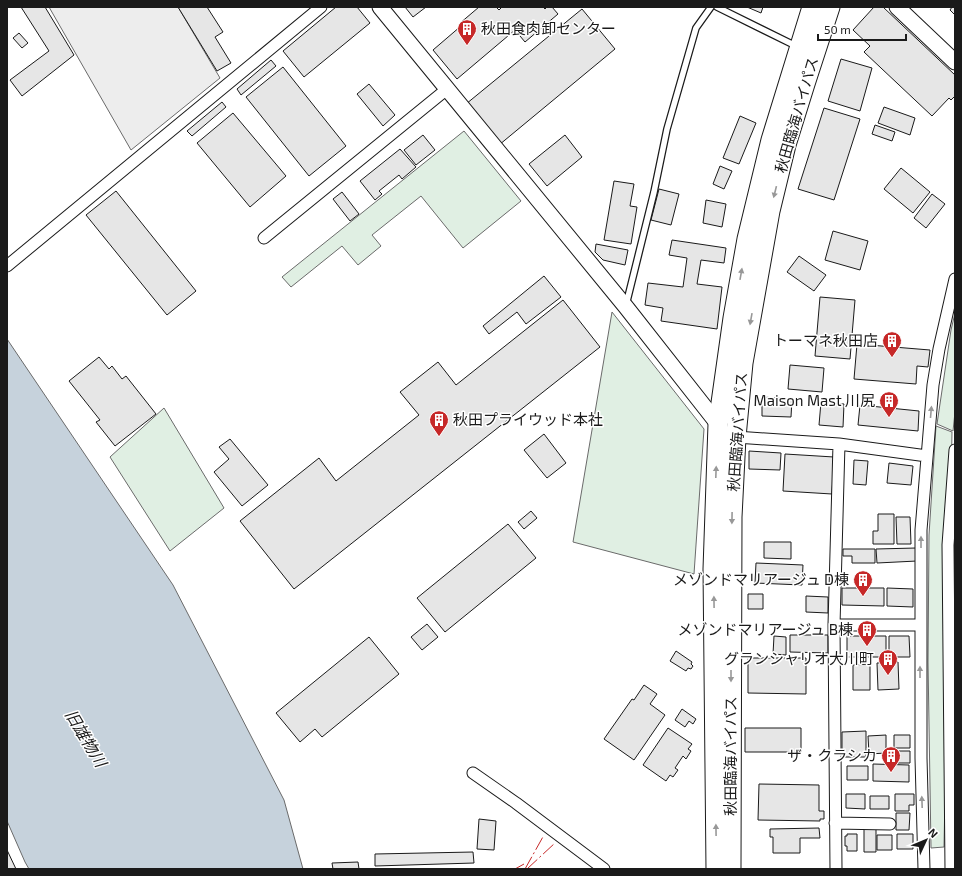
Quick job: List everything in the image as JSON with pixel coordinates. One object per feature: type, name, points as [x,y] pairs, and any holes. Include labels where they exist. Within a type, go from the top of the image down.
[{"type":"highway","name":"秋田臨海バイパス","points":[[731,869],[732,525],[736,437],[743,363],[770,211],[786,145],[804,84],[812,7]]},
{"type":"highway","name":"秋田臨海バイパス","points":[[716,869],[713,569],[718,424],[733,318],[747,239],[771,140],[807,51],[830,7]]},
{"type":"street","points":[[7,266],[320,7]]},
{"type":"street","points":[[380,7],[626,307],[718,424],[736,437],[839,444],[927,456]]},
{"type":"street","points":[[897,7],[955,62]]},
{"type":"street","points":[[264,238],[447,89]]},
{"type":"street","points":[[924,869],[921,758],[921,530],[935,378],[939,349],[955,279]]},
{"type":"street","points":[[836,869],[834,624],[839,444]]},
{"type":"street","points":[[950,869],[952,783],[952,624],[948,545],[955,450]]},
{"type":"street","points":[[834,624],[920,625]]},
{"type":"street","points":[[473,773],[516,803],[604,869]]},
{"type":"street","points":[[835,824],[890,824]]},
{"type":"lane","points":[[626,307],[654,192],[667,129],[696,28],[711,7]]},
{"type":"lane","points":[[717,7],[807,51]]},
{"type":"green space","points":[[464,131],[521,201],[463,248],[421,196],[372,235],[381,246],[358,265],[342,246],[291,287],[282,277]]},
{"type":"green space","points":[[612,312],[704,429],[694,574],[573,542]]},
{"type":"green space","points":[[955,313],[955,412],[953,431],[937,424],[951,330]]},
{"type":"green space","points":[[164,408],[224,508],[170,551],[110,457]]},
{"type":"green space","points":[[936,426],[952,432],[944,847],[931,848],[928,662],[929,535]]},
{"type":"shaded area","points":[[49,7],[178,7],[220,78],[131,150]]},
{"type":"water","name":"旧雄物川","points":[[7,339],[173,585],[284,800],[303,869],[29,869],[25,862],[7,821]]},
{"type":"building","points":[[21,7],[45,7],[74,55],[22,96],[10,80],[49,51]]},
{"type":"building","points":[[178,7],[207,7],[223,32],[215,37],[231,63],[217,71]]},
{"type":"building","points":[[336,7],[357,7],[370,23],[304,77],[283,51]]},
{"type":"building","points":[[405,7],[426,7],[413,17]]},
{"type":"building","name":"秋田食肉卸センター","points":[[479,7],[496,7],[499,10],[502,7],[543,7],[545,9],[547,7],[552,7],[558,14],[525,42],[515,30],[457,79],[433,50],[461,26],[459,24]]},
{"type":"building","points":[[747,7],[763,7],[761,13]]},
{"type":"building","points":[[874,7],[883,7],[955,75],[955,96],[951,100],[949,98],[932,116],[864,52],[870,46],[853,30]]},
{"type":"building","points":[[952,7],[955,7],[955,15],[950,10]]},
{"type":"building","points":[[582,9],[615,49],[499,145],[466,104]]},
{"type":"building","points":[[19,33],[28,43],[22,48],[13,38]]},
{"type":"building","points":[[841,59],[872,68],[860,111],[828,101]]},
{"type":"building","points":[[271,60],[276,66],[241,95],[237,89]]},
{"type":"building","points":[[283,67],[346,146],[309,176],[246,97]]},
{"type":"building","points":[[369,84],[395,115],[383,126],[357,94]]},
{"type":"building","points":[[222,102],[226,107],[192,136],[187,131]]},
{"type":"building","points":[[884,107],[915,118],[910,135],[878,123]]},
{"type":"building","points":[[824,108],[860,119],[834,200],[798,189]]},
{"type":"building","points":[[233,113],[286,176],[250,207],[197,143]]},
{"type":"building","points":[[740,116],[756,123],[739,164],[723,158]]},
{"type":"building","points":[[875,125],[895,132],[892,141],[872,134]]},
{"type":"building","points":[[423,135],[435,150],[416,165],[404,150]]},
{"type":"building","points":[[565,135],[582,157],[547,186],[529,164]]},
{"type":"building","points":[[400,149],[416,167],[402,179],[399,175],[379,191],[382,194],[375,200],[360,181]]},
{"type":"building","points":[[720,166],[732,171],[724,189],[713,184]]},
{"type":"building","points":[[901,168],[930,192],[913,213],[884,189]]},
{"type":"building","points":[[614,181],[634,184],[630,206],[637,207],[631,244],[604,240]]},
{"type":"building","points":[[659,189],[679,194],[671,225],[651,220]]},
{"type":"building","points":[[116,191],[196,291],[167,315],[86,215]]},
{"type":"building","points":[[342,192],[359,214],[350,221],[333,199]]},
{"type":"building","points":[[932,194],[945,204],[926,228],[914,218]]},
{"type":"building","points":[[706,200],[726,204],[722,227],[703,223]]},
{"type":"building","points":[[833,231],[868,241],[860,270],[825,260]]},
{"type":"building","points":[[672,240],[726,248],[724,263],[701,260],[697,284],[722,287],[717,329],[661,321],[663,308],[645,305],[648,283],[683,287],[687,258],[669,255]]},
{"type":"building","points":[[596,244],[628,250],[625,265],[603,260],[595,252]]},
{"type":"building","points":[[799,256],[826,275],[814,291],[787,272]]},
{"type":"building","points":[[544,276],[561,297],[526,324],[517,312],[489,334],[483,326]]},
{"type":"building","points":[[820,297],[855,300],[850,359],[815,356]]},
{"type":"building","name":"秋田プライウッド本社","points":[[563,300],[600,347],[294,589],[240,521],[319,458],[336,481],[419,415],[400,392],[438,362],[456,385]]},
{"type":"building","name":"トーマネ秋田店","points":[[857,344],[930,350],[928,367],[917,366],[916,384],[854,379]]},
{"type":"building","points":[[99,357],[109,369],[112,366],[122,379],[126,376],[156,414],[115,446],[96,422],[100,420],[69,381]]},
{"type":"building","points":[[790,365],[824,368],[822,392],[788,389]]},
{"type":"building","points":[[762,397],[792,399],[791,417],[762,416]]},
{"type":"building","points":[[821,402],[844,404],[843,427],[819,425]]},
{"type":"building","name":"Maison Mast 川尻","points":[[860,405],[919,411],[918,431],[858,425]]},
{"type":"building","points":[[544,434],[566,463],[547,478],[524,450]]},
{"type":"building","points":[[230,439],[268,485],[242,506],[214,472],[229,459],[219,447]]},
{"type":"building","points":[[749,451],[781,453],[780,470],[749,469]]},
{"type":"building","points":[[785,454],[834,457],[832,494],[783,491]]},
{"type":"building","points":[[854,460],[868,461],[866,485],[853,484]]},
{"type":"building","points":[[889,463],[913,466],[911,485],[887,483]]},
{"type":"building","points":[[531,511],[537,518],[524,529],[518,522]]},
{"type":"building","points":[[878,514],[894,514],[894,544],[873,544],[873,531],[878,531]]},
{"type":"building","points":[[896,517],[910,517],[911,544],[897,544]]},
{"type":"building","points":[[508,524],[536,558],[445,632],[417,598]]},
{"type":"building","points":[[764,542],[791,542],[791,559],[764,558]]},
{"type":"building","points":[[916,548],[917,561],[877,563],[876,549]]},
{"type":"building","points":[[843,549],[875,549],[875,563],[852,563],[852,556],[843,556]]},
{"type":"building","points":[[756,563],[803,565],[802,585],[755,583]]},
{"type":"building","name":"メゾンドマリアージュ D棟","points":[[842,588],[884,588],[884,606],[842,605]]},
{"type":"building","points":[[887,588],[913,589],[913,607],[887,606]]},
{"type":"building","points":[[748,594],[763,594],[763,609],[748,609]]},
{"type":"building","points":[[806,596],[828,597],[828,613],[806,612]]},
{"type":"building","points":[[427,624],[438,637],[422,650],[411,637]]},
{"type":"building","points":[[790,635],[828,635],[828,653],[790,652]]},
{"type":"building","points":[[774,636],[786,637],[786,655],[773,654]]},
{"type":"building","name":"メゾンドマリアージュ B棟","points":[[847,636],[886,636],[886,657],[847,657]]},
{"type":"building","points":[[889,636],[909,636],[910,657],[889,657]]},
{"type":"building","points":[[369,637],[399,674],[322,737],[315,729],[300,742],[276,713]]},
{"type":"building","points":[[676,651],[692,662],[691,664],[693,666],[691,669],[688,668],[686,671],[670,661]]},
{"type":"building","points":[[748,658],[806,658],[806,694],[748,693]]},
{"type":"building","name":"グランシャリオ大川町","points":[[898,662],[899,689],[878,690],[877,663]]},
{"type":"building","points":[[870,664],[870,690],[853,690],[853,665]]},
{"type":"building","points":[[644,685],[657,694],[650,704],[665,715],[634,760],[604,739],[632,699],[634,700]]},
{"type":"building","points":[[682,709],[696,719],[693,724],[689,721],[685,727],[675,720]]},
{"type":"building","points":[[668,728],[692,744],[688,749],[691,751],[686,759],[683,756],[675,768],[678,770],[673,777],[670,775],[666,781],[643,765]]},
{"type":"building","points":[[745,728],[801,728],[801,752],[745,752]]},
{"type":"building","points":[[866,731],[866,757],[842,757],[842,732]]},
{"type":"building","points":[[886,735],[886,753],[869,754],[868,736]]},
{"type":"building","points":[[894,735],[910,735],[910,748],[894,748]]},
{"type":"building","points":[[890,751],[910,751],[910,763],[890,763]]},
{"type":"building","name":"ザ・クラシカ","points":[[873,764],[909,765],[909,782],[873,781]]},
{"type":"building","points":[[847,766],[868,766],[868,780],[847,780]]},
{"type":"building","points":[[759,784],[819,785],[819,811],[824,811],[824,819],[820,819],[820,821],[758,820]]},
{"type":"building","points":[[846,794],[865,794],[865,809],[846,808]]},
{"type":"building","points":[[895,794],[914,794],[914,805],[909,805],[909,811],[895,811]]},
{"type":"building","points":[[870,796],[889,796],[889,809],[870,809]]},
{"type":"building","points":[[896,813],[910,813],[909,830],[896,830]]},
{"type":"building","points":[[479,819],[496,821],[494,850],[477,849]]},
{"type":"building","points":[[819,828],[820,838],[800,838],[800,853],[773,853],[773,837],[770,837],[770,829]]},
{"type":"building","points":[[864,829],[876,829],[876,852],[864,852]]},
{"type":"building","points":[[847,834],[857,834],[857,851],[847,851],[847,846],[845,846],[845,836],[847,836]]},
{"type":"building","points":[[897,834],[913,834],[913,849],[897,849]]},
{"type":"building","points":[[877,835],[892,835],[892,850],[877,850]]},
{"type":"building","points":[[7,850],[16,869],[7,869]]},
{"type":"building","points":[[473,852],[474,863],[375,866],[375,854]]},
{"type":"building","points":[[358,862],[359,869],[333,869],[332,863]]},
{"type":"power","points":[[525,869],[544,835]]},
{"type":"power","points":[[527,869],[555,843]]},
{"type":"power","points":[[515,869],[524,864]]},
{"type":"place","name":"秋田食肉卸センター","points":[[467,46]]},
{"type":"place","name":"トーマネ秋田店","points":[[892,358]]},
{"type":"place","name":"Maison Mast 川尻","points":[[889,418]]},
{"type":"place","name":"秋田プライウッド本社","points":[[439,437]]},
{"type":"place","name":"メゾンドマリアージュ D棟","points":[[863,597]]},
{"type":"place","name":"メゾンドマリアージュ B棟","points":[[867,647]]},
{"type":"place","name":"グランシャリオ大川町","points":[[888,676]]},
{"type":"place","name":"ザ・クラシカ","points":[[891,773]]}]
